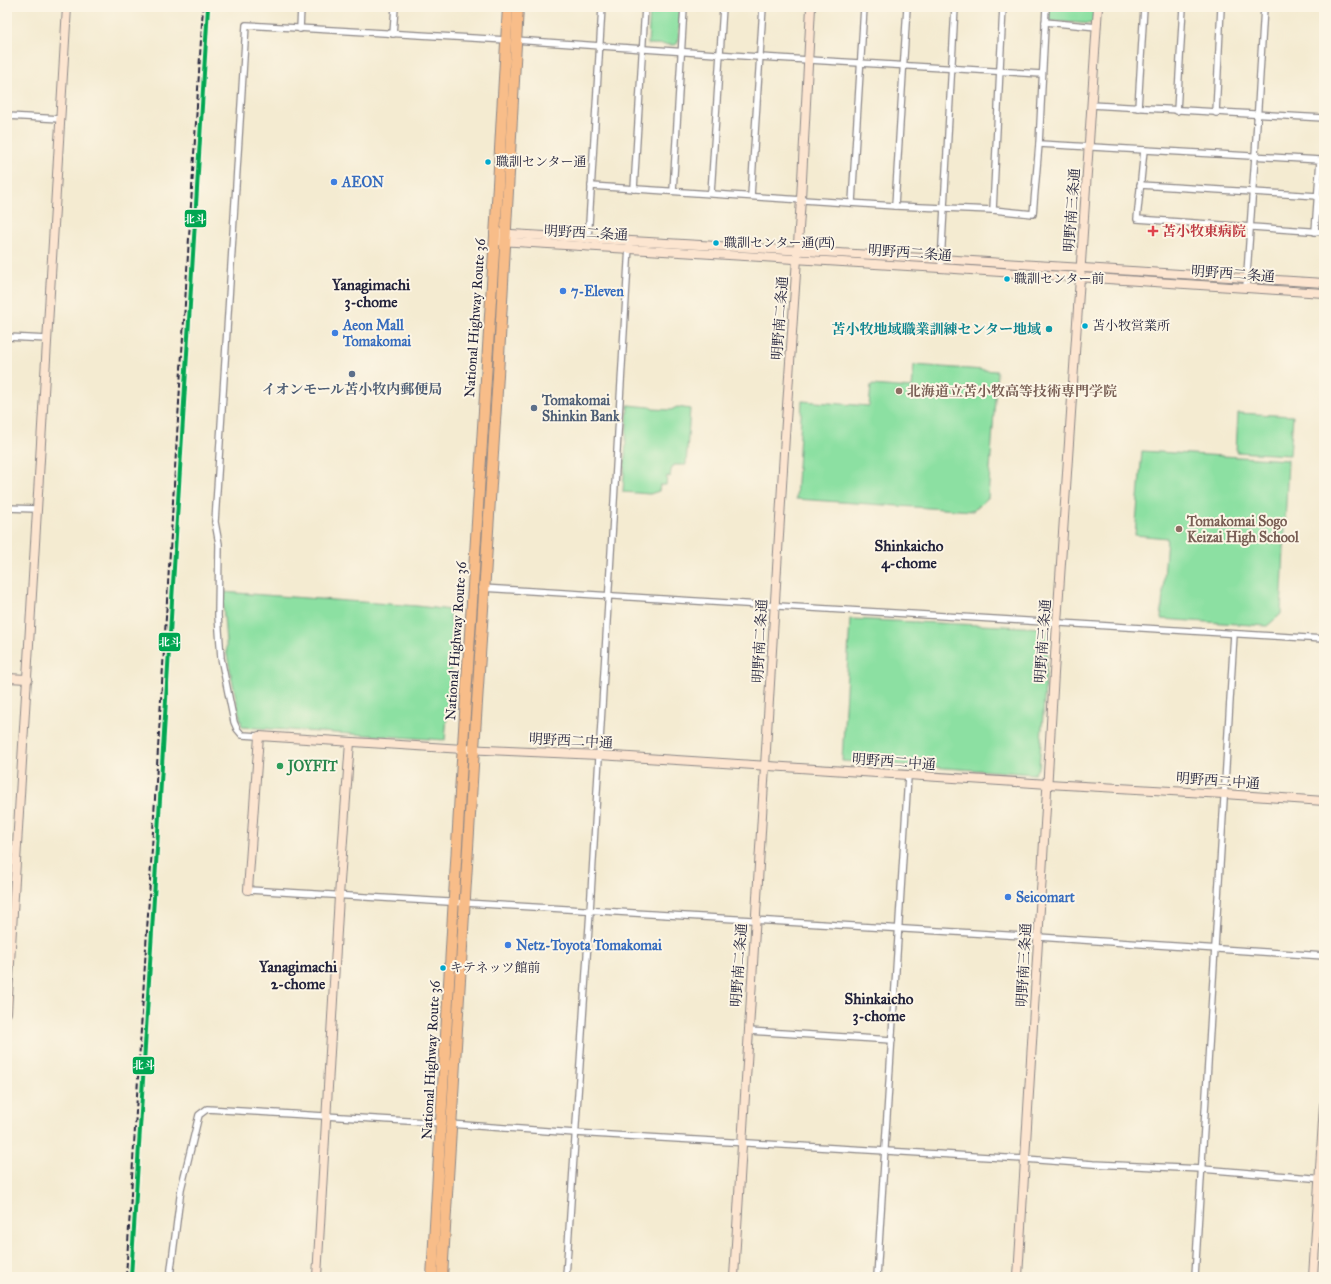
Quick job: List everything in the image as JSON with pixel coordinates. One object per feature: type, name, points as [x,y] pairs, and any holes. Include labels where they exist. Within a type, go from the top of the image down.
[{"type":"highway","name":"National Highway Route 36","points":[[460,903],[463,749],[508,7]]},
{"type":"highway","name":"National Highway Route 36","points":[[442,1277],[446,1124],[443,1066],[474,749],[506,238],[518,7]]},
{"type":"highway","name":"National Highway Route 36","points":[[432,1277],[446,1124]]},
{"type":"street","points":[[7,1013],[67,7]]},
{"type":"street","points":[[300,29],[301,7]]},
{"type":"street","points":[[393,34],[395,7]]},
{"type":"street","points":[[588,242],[602,7]]},
{"type":"street","points":[[634,189],[645,7]]},
{"type":"street","points":[[673,191],[684,7]]},
{"type":"street","points":[[711,193],[724,7]]},
{"type":"street","points":[[751,196],[763,7]]},
{"type":"street","name":"明野南二条通","points":[[734,1277],[785,436],[798,259],[811,7]]},
{"type":"street","points":[[852,202],[864,7]]},
{"type":"street","points":[[895,206],[907,7]]},
{"type":"street","points":[[940,268],[955,7]]},
{"type":"street","points":[[993,210],[1003,7]]},
{"type":"street","points":[[591,186],[895,206],[993,210],[1034,214],[1046,7]]},
{"type":"street","name":"明野南三条通","points":[[1018,1277],[1038,938],[1098,7]]},
{"type":"street","points":[[1138,108],[1144,7]]},
{"type":"street","points":[[1177,111],[1183,7]]},
{"type":"street","points":[[1216,113],[1221,7]]},
{"type":"street","points":[[1246,288],[1264,7]]},
{"type":"street","points":[[1046,22],[1097,27]]},
{"type":"street","points":[[1042,74],[681,52],[643,48],[516,40],[246,25],[215,522],[219,544],[218,616],[221,658],[234,722],[242,735],[259,736],[248,890],[1324,956]]},
{"type":"street","points":[[1091,105],[1324,118]]},
{"type":"street","points":[[7,116],[61,119]]},
{"type":"street","points":[[1039,144],[1320,160],[1315,232]]},
{"type":"street","points":[[1144,150],[1137,219],[1324,232]]},
{"type":"street","points":[[1140,185],[1318,196]]},
{"type":"street","name":"明野西二条通","points":[[494,237],[588,242],[629,240],[941,259],[1246,288],[1324,293]]},
{"type":"street","points":[[566,1277],[590,911],[629,240]]},
{"type":"street","name":"明野西二条通","points":[[588,242],[629,249],[940,268],[1246,278],[1324,283]]},
{"type":"street","points":[[7,337],[48,339]]},
{"type":"street","points":[[7,508],[37,509]]},
{"type":"street","points":[[473,587],[485,589],[608,595],[1324,639]]},
{"type":"street","points":[[1194,1277],[1202,1169],[1234,634]]},
{"type":"street","points":[[7,678],[28,679]]},
{"type":"street","name":"明野西二中通","points":[[259,736],[463,749],[599,755],[908,776],[1324,801]]},
{"type":"street","points":[[317,1277],[339,896],[350,742]]},
{"type":"street","points":[[877,1277],[908,776]]},
{"type":"street","points":[[7,849],[16,849]]},
{"type":"street","points":[[748,1031],[892,1040]]},
{"type":"street","points":[[1313,1277],[1322,1178],[1324,1105]]},
{"type":"street","points":[[170,1277],[180,1189],[199,1115],[207,1109],[446,1124],[575,1134],[1202,1169],[1322,1178]]},
{"type":"green space","points":[[650,7],[681,7],[678,43],[675,45],[648,44]]},
{"type":"green space","points":[[1049,7],[1095,7],[1094,24],[1048,21]]},
{"type":"green space","points":[[914,365],[997,371],[988,498],[973,511],[796,499],[802,401],[869,406],[871,385],[912,388]]},
{"type":"green space","points":[[628,405],[650,407],[653,409],[671,410],[677,407],[690,409],[686,465],[674,465],[671,470],[670,477],[667,476],[666,485],[660,485],[659,491],[650,494],[623,492]]},
{"type":"green space","points":[[1238,413],[1293,416],[1290,455],[1236,452]]},
{"type":"green space","points":[[1142,451],[1288,460],[1281,614],[1267,626],[1161,619],[1167,538],[1135,535]]},
{"type":"green space","points":[[222,592],[417,606],[451,610],[450,617],[454,633],[445,740],[242,727],[227,655]]},
{"type":"green space","points":[[850,619],[1045,628],[1049,634],[1039,767],[1034,774],[842,761]]},
{"type":"railway","points":[[126,1277],[203,7]]},
{"type":"transit line","name":"北斗","points":[[131,1277],[208,7]]},
{"type":"place","name":"職訓センター通","points":[[488,162]]},
{"type":"place","name":"AEON","points":[[334,182]]},
{"type":"place","name":"苫小牧東病院","points":[[1153,231]]},
{"type":"place","name":"職訓センター通(西)","points":[[716,243]]},
{"type":"place","name":"職訓センター前","points":[[1007,279]]},
{"type":"place","name":"7-Eleven","points":[[563,291]]},
{"type":"place","name":"苫小牧営業所","points":[[1085,326]]},
{"type":"place","name":"苫小牧地域職業訓練センター地域","points":[[1049,329]]},
{"type":"place","name":"Aeon Mall Tomakomai","points":[[335,333]]},
{"type":"place","name":"イオンモール苫小牧内郵便局","points":[[352,374]]},
{"type":"place","name":"北海道立苫小牧高等技術専門学院","points":[[899,391]]},
{"type":"place","name":"Tomakomai Shinkin Bank","points":[[534,408]]},
{"type":"place","name":"Tomakomai Sogo Keizai High School","points":[[1179,529]]},
{"type":"place","name":"JOYFIT","points":[[280,766]]},
{"type":"place","name":"Seicomart","points":[[1008,897]]},
{"type":"place","name":"Netz-Toyota Tomakomai","points":[[508,945]]},
{"type":"place","name":"キテネッツ館前","points":[[443,968]]},
{"type":"district","name":"Yanagimachi 3-chome","points":[[371,294]]},
{"type":"district","name":"Shinkaicho 4-chome","points":[[909,554]]},
{"type":"district","name":"Yanagimachi 2-chome","points":[[298,976]]},
{"type":"district","name":"Shinkaicho 3-chome","points":[[879,1008]]}]
